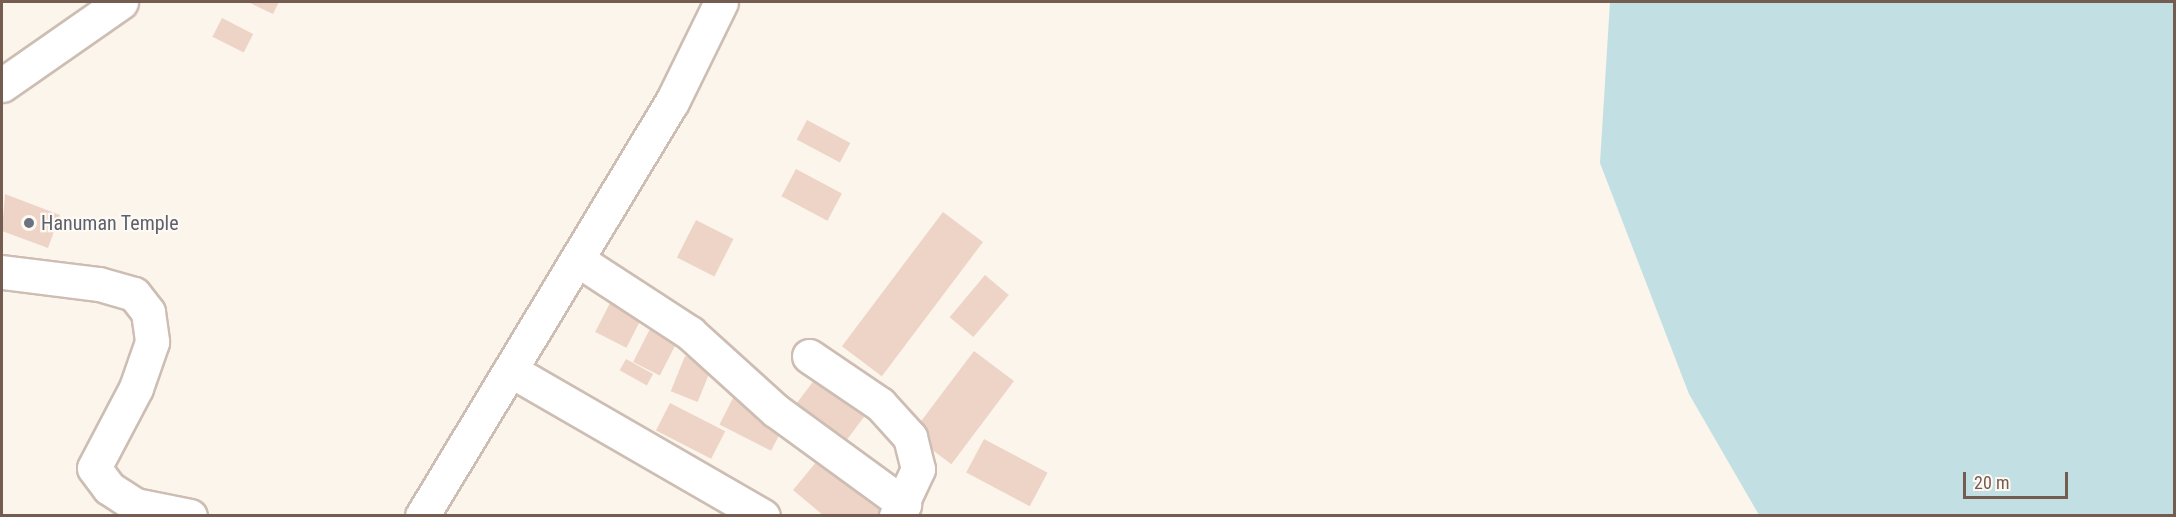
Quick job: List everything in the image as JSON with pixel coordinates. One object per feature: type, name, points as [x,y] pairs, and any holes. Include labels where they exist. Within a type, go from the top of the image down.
[{"type":"street","points":[[2,85],[121,2]]},
{"type":"street","points":[[422,516],[672,102],[721,2]]},
{"type":"street","points":[[578,260],[690,333],[775,410],[900,510],[918,469],[910,437],[880,405],[808,356]]},
{"type":"street","points":[[2,272],[99,284],[134,294],[148,312],[152,342],[136,388],[94,468],[109,488],[135,505],[190,516]]},
{"type":"street","points":[[510,370],[763,516]]},
{"type":"water","points":[[1610,2],[2174,2],[2174,515],[1759,515],[1689,394],[1600,163]]},
{"type":"building","points":[[248,2],[279,2],[273,14]]},
{"type":"building","points":[[222,18],[253,34],[244,53],[212,37]]},
{"type":"building","points":[[807,120],[850,143],[840,162],[797,139]]},
{"type":"building","points":[[796,169],[842,193],[827,221],[781,196]]},
{"type":"building","name":"Hanuman Temple","points":[[5,194],[60,215],[48,248],[2,231]]},
{"type":"building","points":[[943,212],[983,242],[882,376],[842,346]]},
{"type":"building","points":[[696,220],[733,239],[714,276],[677,257]]},
{"type":"building","points":[[985,275],[1009,295],[973,337],[950,317]]},
{"type":"building","points":[[612,299],[643,315],[626,348],[595,332]]},
{"type":"building","points":[[654,321],[681,335],[660,376],[633,362]]},
{"type":"building","points":[[974,351],[1014,381],[951,464],[911,434]]},
{"type":"building","points":[[685,356],[712,367],[698,402],[671,391]]},
{"type":"building","points":[[626,359],[653,374],[647,385],[620,370]]},
{"type":"building","points":[[821,371],[871,408],[841,447],[792,410]]},
{"type":"building","points":[[734,396],[786,422],[771,451],[719,425]]},
{"type":"building","points":[[670,403],[725,431],[711,459],[656,431]]},
{"type":"building","points":[[984,439],[1048,473],[1030,506],[966,473]]},
{"type":"building","points":[[827,449],[890,501],[878,516],[824,516],[793,490]]},
{"type":"place","name":"Hanuman Temple","points":[[29,223]]}]
